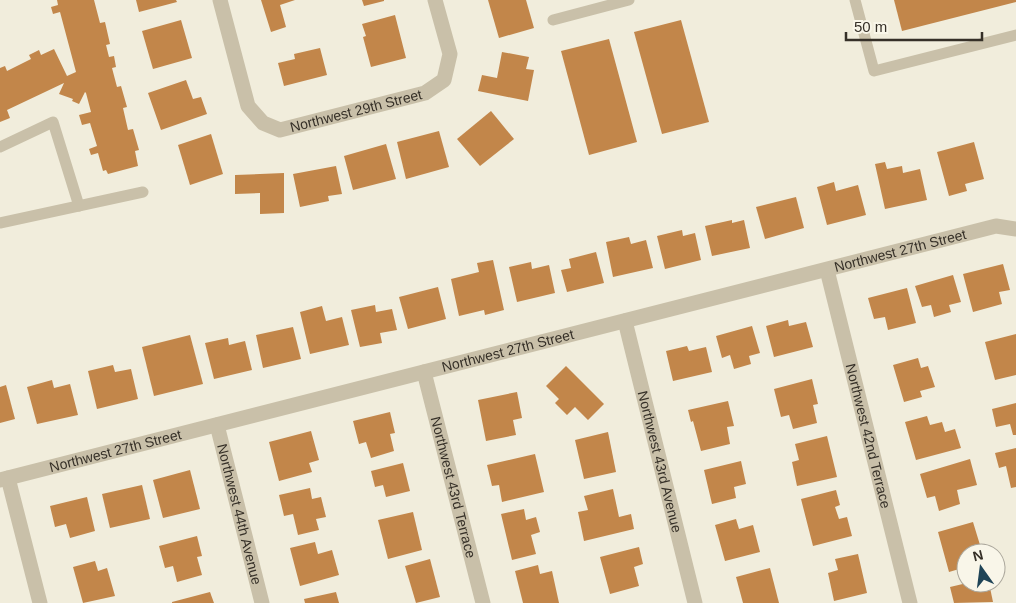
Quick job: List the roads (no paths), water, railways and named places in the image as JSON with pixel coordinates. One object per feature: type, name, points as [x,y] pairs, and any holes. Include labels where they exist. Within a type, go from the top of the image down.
[{"type":"street","name":"Northwest 29th Street","points":[[220,0],[248,106],[263,123],[280,130],[425,93],[444,80],[450,54],[435,0]]},
{"type":"street","name":"Northwest 27th Street","points":[[4,479],[996,226],[1016,229]]},
{"type":"street","name":"Northwest 42nd Terrace","points":[[827,270],[910,603]]},
{"type":"street","name":"Northwest 43rd Avenue","points":[[626,321],[695,603]]},
{"type":"street","name":"Northwest 43rd Terrace","points":[[424,372],[483,603]]},
{"type":"street","name":"Northwest 44th Avenue","points":[[217,426],[262,603]]},
{"type":"street","points":[[4,479],[40,603]]},
{"type":"lane","points":[[552,20],[629,0]]},
{"type":"lane","points":[[855,0],[874,71],[1016,35]]},
{"type":"lane","points":[[0,147],[53,122],[79,206]]},
{"type":"lane","points":[[0,223],[143,192]]}]
